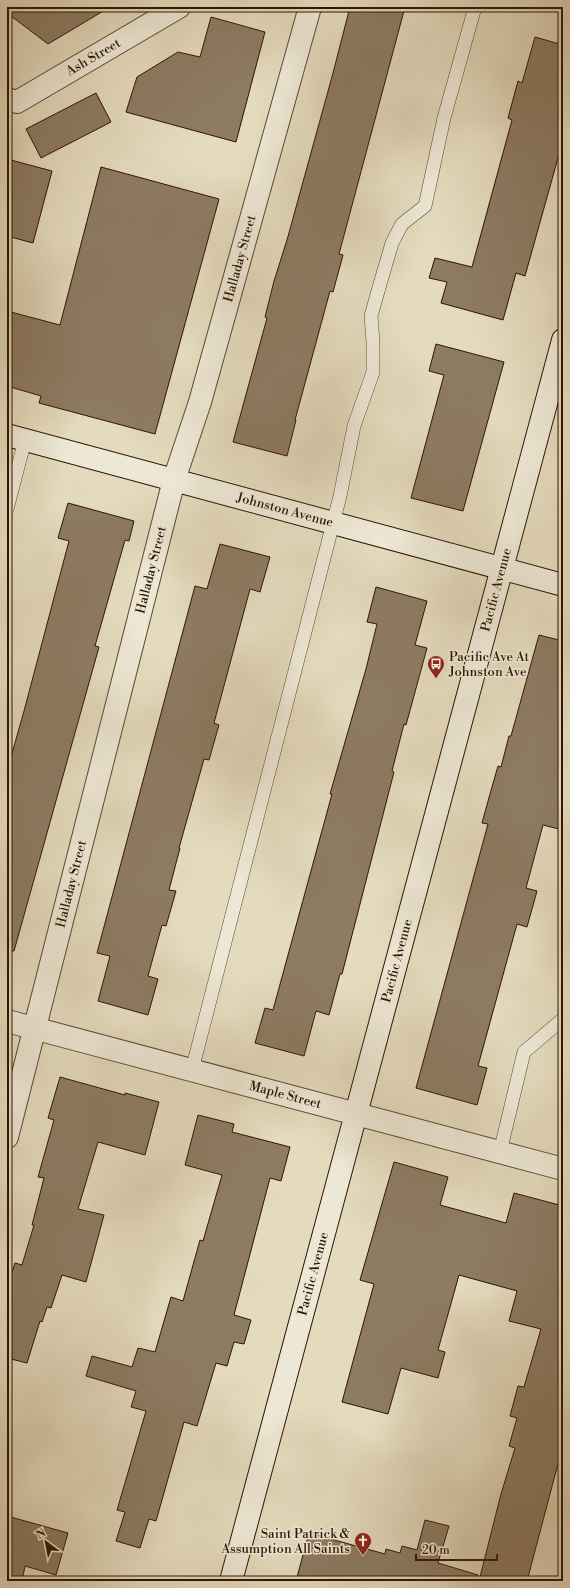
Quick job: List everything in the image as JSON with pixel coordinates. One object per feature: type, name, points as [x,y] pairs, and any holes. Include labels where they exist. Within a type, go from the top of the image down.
[{"type":"street","name":"Ash Street","points":[[7,99],[17,102],[179,7]]},
{"type":"street","name":"Halladay Street","points":[[7,1137],[36,1029],[174,480],[200,402],[310,7]]},
{"type":"street","name":"Pacific Avenue","points":[[231,1581],[563,340]]},
{"type":"street","name":"Johnston Avenue","points":[[16,438],[563,585]]},
{"type":"street","name":"Maple Street","points":[[7,1021],[563,1169]]},
{"type":"lane","points":[[192,1070],[340,496],[354,426],[373,372],[374,342],[371,316],[392,243],[402,224],[425,206],[444,118],[475,7]]},
{"type":"lane","points":[[7,508],[16,438]]},
{"type":"lane","points":[[500,1152],[524,1052],[563,1019]]},
{"type":"building","points":[[7,7],[110,7],[48,44],[7,13]]},
{"type":"building","points":[[350,7],[405,7],[339,254],[343,255],[333,292],[330,291],[295,420],[287,456],[233,442],[267,318],[265,317],[274,281],[287,240]]},
{"type":"building","points":[[211,17],[265,32],[236,142],[126,112],[137,77],[178,52],[200,57]]},
{"type":"building","points":[[535,37],[563,45],[563,140],[525,276],[516,273],[503,320],[441,303],[447,282],[429,278],[435,258],[472,267],[512,120],[508,118],[518,81],[522,83]]},
{"type":"building","points":[[96,93],[111,122],[41,158],[26,129]]},
{"type":"building","points":[[7,159],[52,171],[33,243],[7,236]]},
{"type":"building","points":[[101,167],[219,199],[155,434],[39,403],[41,396],[7,386],[7,311],[60,325]]},
{"type":"building","points":[[436,344],[504,362],[463,511],[411,498],[444,375],[429,371]]},
{"type":"building","points":[[68,503],[134,521],[129,541],[125,540],[95,646],[99,647],[14,951],[7,950],[7,771],[69,541],[58,538]]},
{"type":"building","points":[[220,544],[270,557],[260,592],[250,589],[214,723],[219,725],[209,760],[204,759],[179,848],[169,890],[176,891],[166,926],[162,925],[148,976],[158,979],[148,1015],[98,1001],[110,956],[97,953],[195,586],[207,589]]},
{"type":"building","points":[[376,587],[427,601],[415,645],[427,648],[406,725],[404,724],[392,771],[394,772],[342,974],[340,974],[329,1015],[316,1011],[304,1056],[255,1043],[265,1008],[273,1010],[332,794],[330,794],[366,669],[377,624],[367,622]]},
{"type":"building","points":[[539,635],[563,641],[563,813],[559,829],[543,825],[526,888],[537,891],[527,927],[517,924],[478,1066],[487,1068],[477,1105],[416,1088],[488,824],[482,823],[498,766],[501,767],[509,736],[511,736]]},
{"type":"building","points":[[60,1077],[125,1095],[125,1093],[159,1102],[145,1155],[98,1142],[78,1209],[104,1215],[86,1282],[62,1275],[51,1308],[47,1307],[42,1322],[40,1321],[27,1363],[7,1358],[7,1287],[15,1263],[22,1265],[34,1225],[32,1225],[44,1178],[38,1177],[54,1120],[48,1118]]},
{"type":"building","points":[[198,1115],[234,1124],[232,1132],[290,1147],[281,1181],[270,1178],[234,1315],[251,1320],[244,1344],[234,1342],[227,1366],[216,1363],[197,1426],[184,1422],[156,1521],[149,1519],[140,1548],[116,1541],[125,1512],[117,1510],[146,1411],[131,1407],[136,1391],[86,1376],[92,1356],[132,1367],[138,1348],[155,1352],[171,1297],[183,1301],[200,1240],[203,1241],[222,1175],[185,1165]]},
{"type":"building","points":[[394,1162],[448,1177],[440,1205],[506,1223],[514,1193],[563,1206],[563,1461],[559,1460],[527,1581],[479,1581],[501,1494],[515,1448],[509,1446],[517,1418],[510,1416],[518,1386],[524,1387],[541,1329],[509,1321],[517,1291],[459,1275],[438,1350],[445,1352],[438,1378],[401,1368],[388,1414],[342,1402],[374,1284],[360,1280]]},
{"type":"building","points":[[7,1516],[68,1533],[56,1575],[25,1566],[22,1581],[7,1581]]},
{"type":"building","name":"Saint Patrick & Assumption All Saints","points":[[425,1520],[449,1526],[438,1563],[478,1575],[477,1581],[296,1581],[309,1533],[385,1554],[386,1549],[400,1553],[402,1546],[417,1550]]},
{"type":"place","name":"Pacific Ave At Johnston Ave","points":[[436,679]]},
{"type":"place","name":"Saint Patrick & Assumption All Saints","points":[[363,1556]]}]
